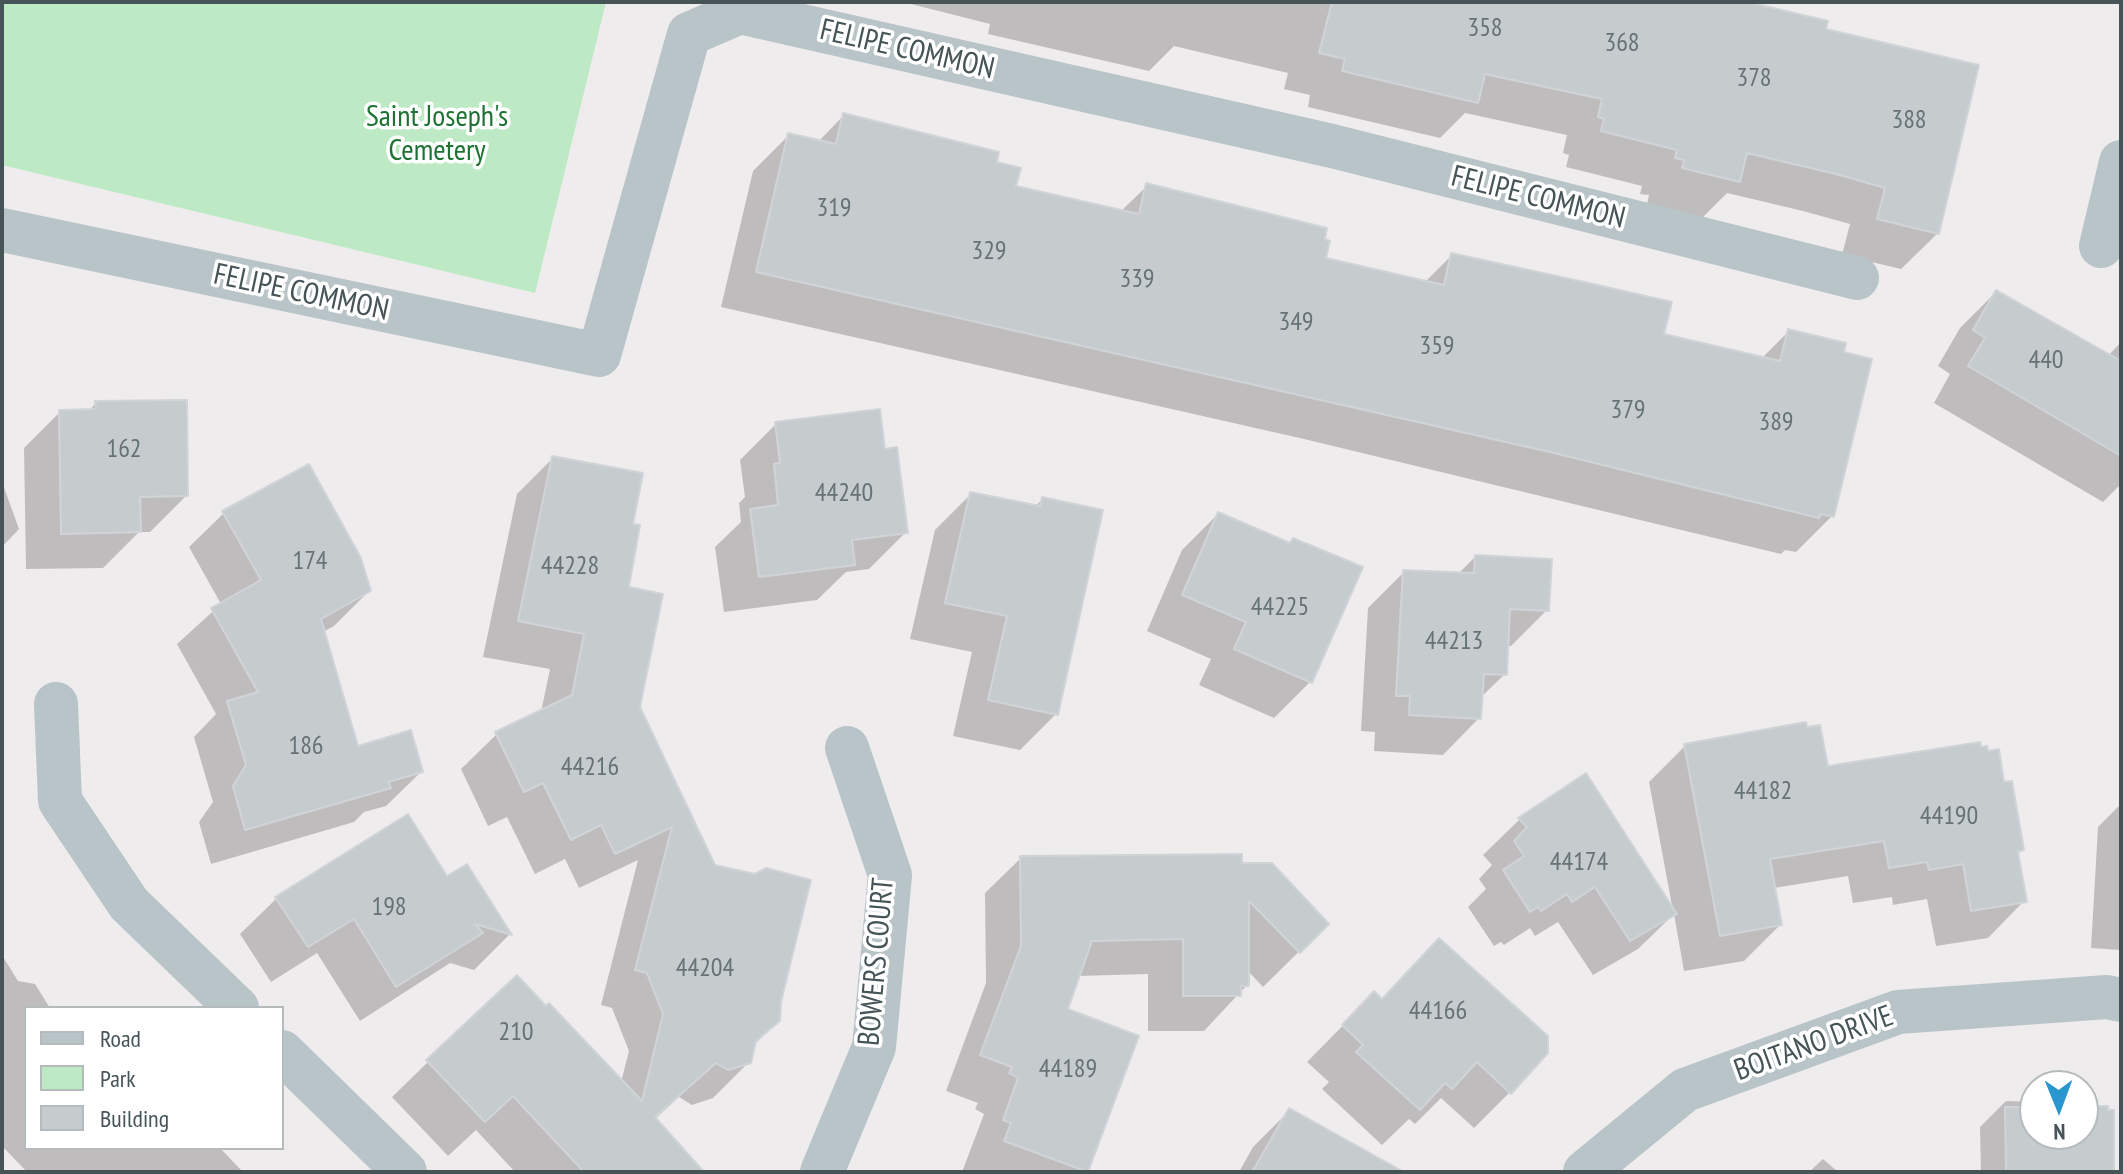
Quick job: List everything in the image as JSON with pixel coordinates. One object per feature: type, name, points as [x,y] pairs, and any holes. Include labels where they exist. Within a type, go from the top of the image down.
[{"type":"street","name":"FELIPE COMMON","points":[[2,230],[599,355],[689,34],[740,12],[1332,146],[1857,278]]},
{"type":"street","points":[[2101,246],[2121,162]]},
{"type":"street","points":[[56,704],[60,801],[129,904],[235,1006]]},
{"type":"street","name":"BOWERS COURT","points":[[822,1172],[874,1047],[890,875],[847,748]]},
{"type":"street","name":"BOITANO DRIVE","points":[[1585,1172],[1685,1090],[1898,1012],[2107,997],[2121,1000]]},
{"type":"street","points":[[284,1054],[405,1172]]},
{"type":"green space","name":"Saint Joseph's Cemetery","points":[[2,2],[606,2],[535,293],[2,165]]},
{"type":"building","points":[[1332,2],[1748,2],[1828,21],[1826,29],[1979,65],[1939,234],[1877,219],[1885,188],[1840,175],[1747,153],[1740,182],[1682,168],[1684,160],[1675,158],[1677,150],[1601,131],[1604,119],[1598,117],[1602,99],[1485,74],[1478,103],[1342,71],[1345,59],[1319,53]]},
{"type":"building","points":[[843,113],[999,152],[997,162],[1021,168],[1016,186],[1139,214],[1146,183],[1327,228],[1325,239],[1330,241],[1326,258],[1444,285],[1451,253],[1589,283],[1672,302],[1664,334],[1780,361],[1788,329],[1846,343],[1844,352],[1872,359],[1834,517],[1821,514],[1819,518],[1550,452],[756,272],[788,133],[836,144]]},
{"type":"building","points":[[1996,290],[2121,361],[2121,456],[1968,366],[1985,338],[1973,330]]},
{"type":"building","points":[[187,400],[188,496],[140,497],[141,532],[61,534],[59,410],[96,409],[95,401]]},
{"type":"building","points":[[880,409],[885,449],[897,447],[908,533],[852,540],[855,565],[759,577],[750,509],[778,505],[774,464],[780,463],[775,422]]},
{"type":"building","points":[[552,456],[643,473],[633,524],[640,525],[629,587],[663,594],[640,707],[715,865],[755,874],[766,868],[811,880],[781,1002],[780,1021],[756,1041],[751,1063],[728,1070],[716,1063],[655,1117],[704,1172],[584,1172],[513,1096],[485,1122],[426,1060],[517,975],[546,1006],[549,1003],[642,1101],[663,1014],[647,973],[635,970],[672,827],[615,854],[601,825],[571,840],[543,783],[524,792],[495,732],[572,695],[584,634],[518,621]]},
{"type":"building","points":[[309,464],[361,558],[371,591],[321,619],[358,746],[411,730],[423,772],[388,782],[391,788],[245,830],[233,786],[246,765],[227,701],[258,692],[211,608],[261,580],[222,511]]},
{"type":"building","points":[[970,492],[1040,506],[1042,497],[1103,510],[1058,715],[988,700],[1007,616],[945,603]]},
{"type":"building","points":[[1218,512],[1290,543],[1293,538],[1363,567],[1312,683],[1234,649],[1246,622],[1182,595]]},
{"type":"building","points":[[1475,555],[1552,559],[1549,611],[1510,609],[1507,675],[1484,674],[1481,719],[1409,715],[1410,696],[1396,696],[1403,570],[1474,573]]},
{"type":"building","points":[[1806,722],[1807,727],[1820,725],[1828,766],[1980,742],[1981,747],[1987,746],[1988,751],[1999,749],[2004,782],[2012,781],[2024,850],[2018,852],[2027,902],[1971,911],[1963,864],[1929,870],[1927,862],[1889,868],[1884,841],[1770,859],[1782,925],[1720,936],[1684,744]]},
{"type":"building","points":[[1586,773],[1677,914],[1630,941],[1595,887],[1572,902],[1567,894],[1541,911],[1538,907],[1530,912],[1503,870],[1524,856],[1514,841],[1527,827],[1518,818]]},
{"type":"building","points":[[408,814],[447,876],[467,864],[512,935],[475,924],[483,933],[396,987],[354,919],[308,947],[275,897]]},
{"type":"building","points":[[1242,854],[1242,863],[1272,863],[1329,924],[1300,953],[1249,901],[1249,986],[1241,986],[1241,996],[1183,996],[1183,939],[1092,941],[1068,1009],[1139,1036],[1088,1172],[1004,1141],[1011,1123],[1003,1120],[1018,1078],[1009,1073],[1012,1067],[980,1055],[1021,946],[1020,856]]},
{"type":"building","points":[[1439,938],[1548,1036],[1548,1053],[1511,1094],[1477,1062],[1452,1089],[1445,1083],[1420,1110],[1356,1052],[1363,1045],[1342,1025],[1374,991],[1382,999]]},
{"type":"building","points":[[2099,1106],[2108,1106],[2108,1110],[2114,1110],[2114,1172],[2006,1172],[2005,1107],[2019,1107],[2019,1150],[2099,1150]]},
{"type":"building","points":[[1289,1108],[1404,1172],[1252,1172]]}]
